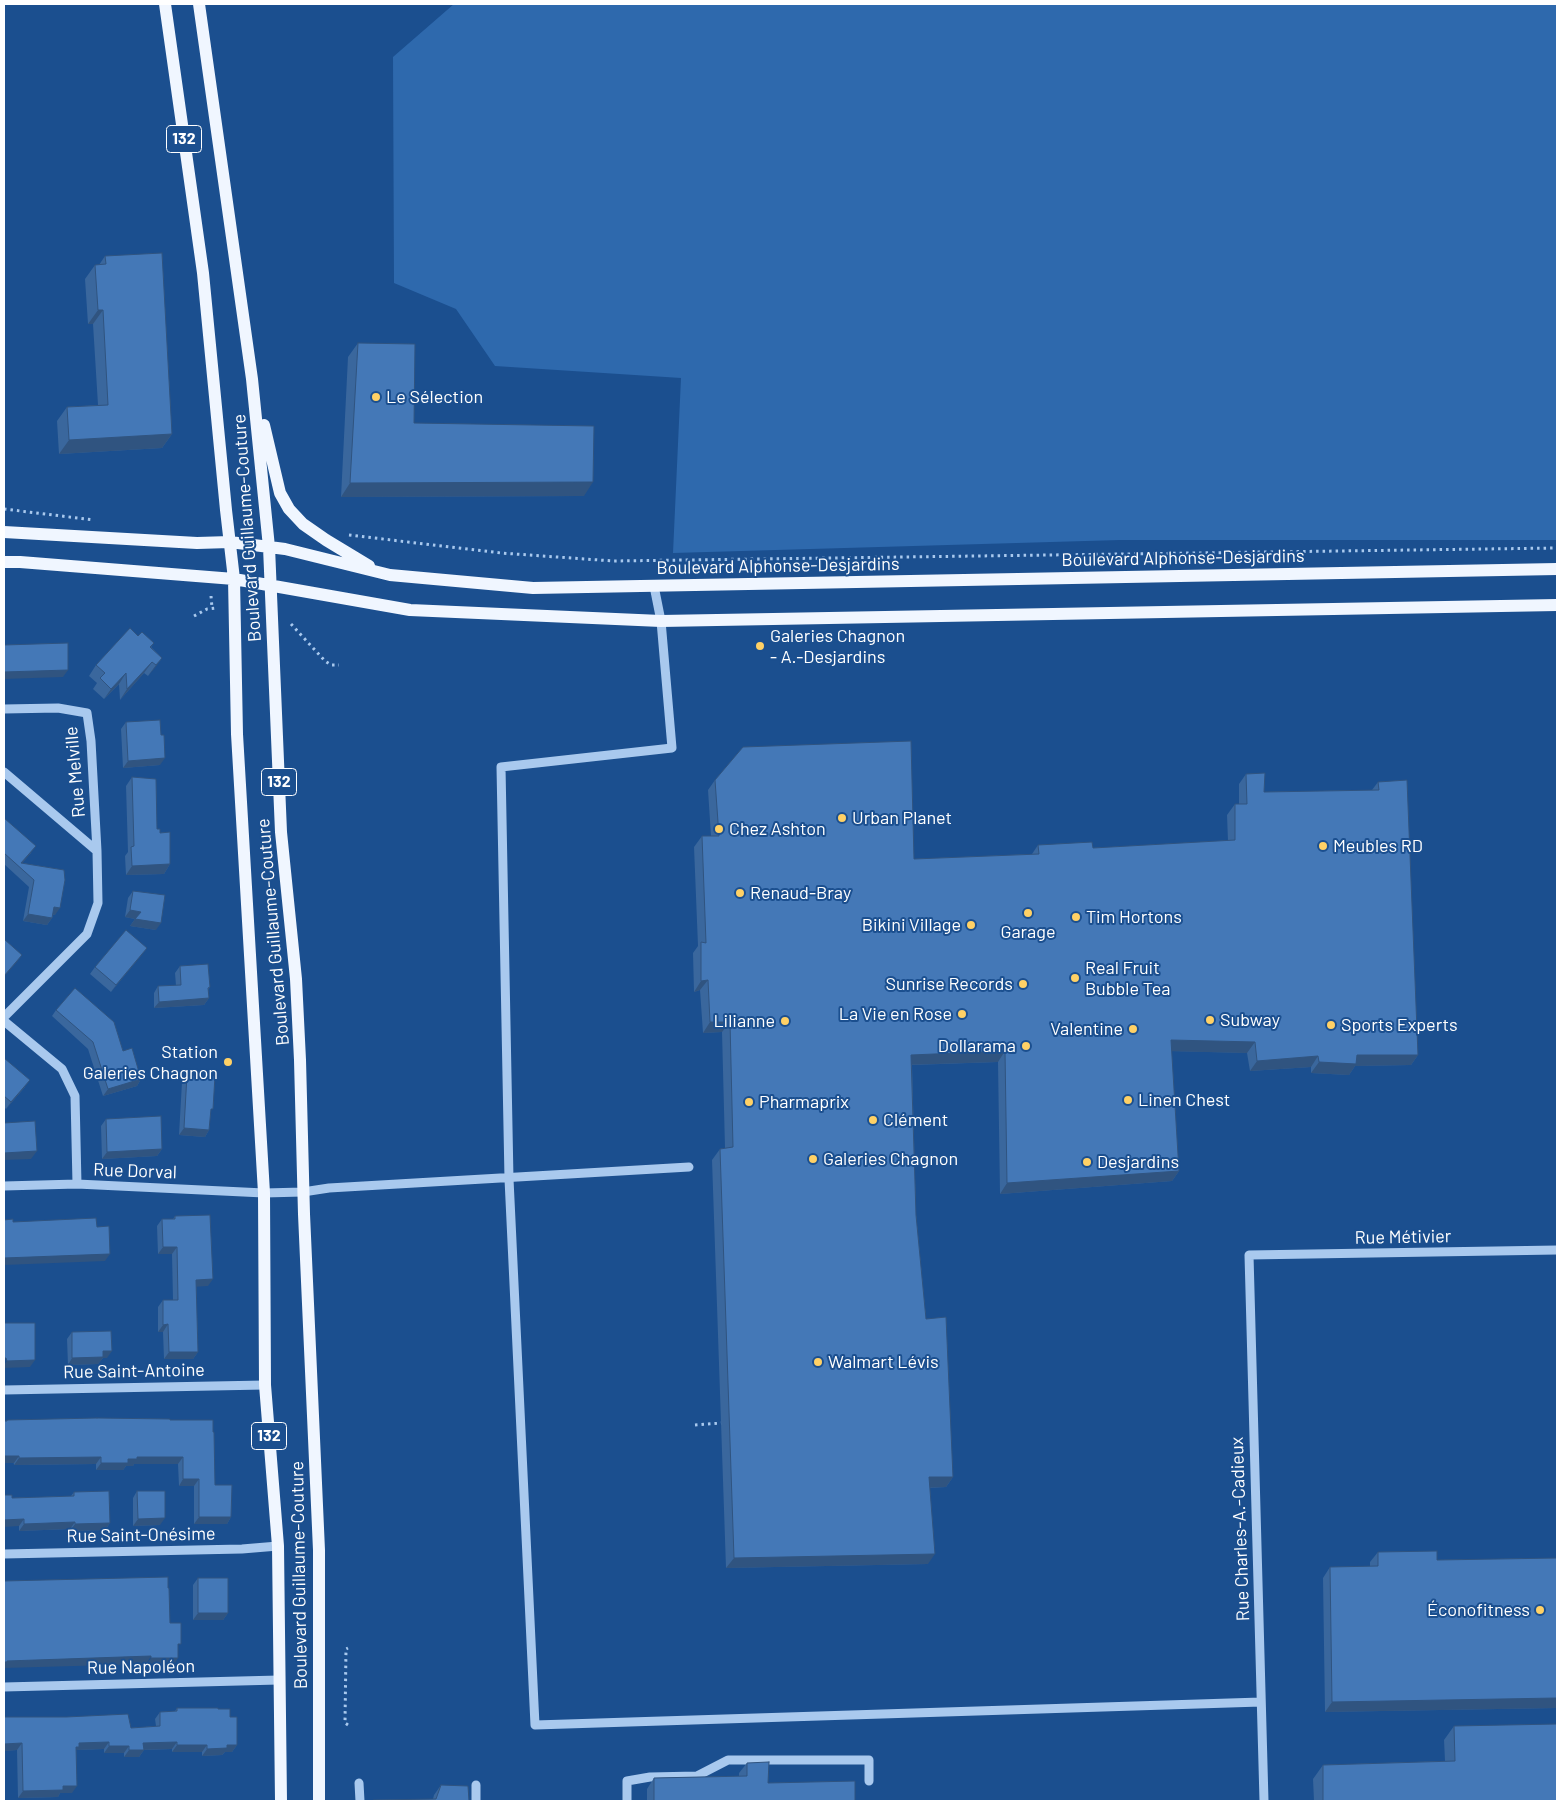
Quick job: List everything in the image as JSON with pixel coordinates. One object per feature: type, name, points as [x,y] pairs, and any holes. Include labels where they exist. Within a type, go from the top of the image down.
[{"type":"main road","name":"Boulevard Guillaume-Couture","points":[[165,4],[203,274],[234,579],[237,734],[264,1192],[265,1385],[278,1546],[281,1801]]},
{"type":"main road","name":"Boulevard Guillaume-Couture","points":[[199,4],[252,379],[269,547],[281,832],[297,988],[303,1192],[319,1550],[319,1801]]},
{"type":"main road","points":[[252,379],[280,493],[289,509],[303,524],[326,540],[366,564],[390,575]]},
{"type":"main road","name":"Boulevard Alphonse-Desjardins","points":[[4,532],[198,543],[230,542],[269,547],[390,575],[533,588],[1557,569]]},
{"type":"main road","points":[[4,562],[234,579],[410,610],[661,621],[1557,605]]},
{"type":"street","points":[[654,586],[661,621],[672,748],[502,767],[509,1179],[535,1725],[1261,1702]]},
{"type":"street","name":"Rue Melville","points":[[4,709],[58,708],[87,713],[91,741],[98,851],[98,903],[87,934],[4,1019]]},
{"type":"street","name":"Rue Melville","points":[[4,772],[98,851]]},
{"type":"street","points":[[4,1019],[62,1069],[74,1096],[77,1184]]},
{"type":"street","name":"Rue Dorval","points":[[4,1186],[77,1184],[303,1192],[329,1188],[689,1167]]},
{"type":"street","name":"Rue Métivier","points":[[1249,1256],[1557,1250]]},
{"type":"street","name":"Rue Charles-A.-Cadieux","points":[[1249,1256],[1264,1801]]},
{"type":"street","name":"Rue Saint-Antoine","points":[[4,1390],[265,1385]]},
{"type":"street","name":"Rue Saint-Onésime","points":[[4,1554],[242,1549],[278,1546]]},
{"type":"street","name":"Rue Napoléon","points":[[4,1687],[279,1680]]},
{"type":"street","points":[[627,1801],[627,1781],[650,1776],[697,1776],[728,1760],[868,1760],[869,1781]]},
{"type":"street","points":[[359,1783],[360,1801]]},
{"type":"street","points":[[476,1785],[476,1801]]},
{"type":"path","points":[[4,509],[97,520]]},
{"type":"path","points":[[343,534],[501,553],[612,561],[1557,548]]},
{"type":"path","points":[[194,616],[214,608],[211,596]]},
{"type":"path","points":[[291,624],[325,661],[331,665],[339,666]]},
{"type":"path","points":[[695,1425],[722,1422]]},
{"type":"path","points":[[348,1648],[346,1649],[345,1723],[348,1725]]},
{"type":"shaded area","points":[[454,4],[1557,4],[1557,540],[1120,540],[673,553],[681,378],[495,366],[456,309],[394,283],[393,57]]},
{"type":"building","points":[[162,253],[172,434],[69,440],[67,407],[108,405],[103,310],[98,310],[95,265],[106,264],[105,256]]},
{"type":"building","name":"Le Sélection","points":[[358,343],[415,344],[414,423],[594,426],[593,482],[350,483]]},
{"type":"building","points":[[130,628],[138,636],[142,632],[154,643],[150,647],[162,658],[156,665],[152,662],[127,689],[126,673],[111,689],[100,678],[105,673],[96,665]]},
{"type":"building","points":[[68,643],[68,670],[4,672],[4,645]]},
{"type":"building","points":[[160,720],[161,735],[164,735],[165,758],[128,761],[126,722]]},
{"type":"building","name":"Galeries Chagnon","points":[[911,741],[914,859],[1039,854],[1038,845],[1092,842],[1093,848],[1235,840],[1235,804],[1247,804],[1246,774],[1265,773],[1264,792],[1379,790],[1378,782],[1407,780],[1418,1055],[1357,1055],[1356,1064],[1319,1062],[1318,1056],[1257,1061],[1255,1042],[1171,1040],[1179,1171],[1007,1183],[1005,1051],[911,1055],[916,1215],[926,1319],[946,1317],[953,1477],[929,1477],[935,1554],[734,1558],[720,1149],[733,1147],[730,1022],[710,1022],[708,980],[701,981],[701,942],[706,943],[702,836],[719,836],[715,780],[743,747]]},
{"type":"building","points":[[132,777],[156,779],[157,829],[160,829],[160,833],[170,832],[170,864],[132,866],[131,847],[134,846]]},
{"type":"building","points":[[4,818],[36,846],[21,863],[64,870],[65,880],[60,908],[54,907],[52,918],[28,914],[34,880],[4,853]]},
{"type":"building","points":[[133,891],[165,895],[161,923],[135,919],[141,912],[130,910]]},
{"type":"building","points":[[126,930],[147,948],[116,985],[95,967]]},
{"type":"building","points":[[4,939],[22,955],[4,976]]},
{"type":"building","points":[[208,964],[209,998],[159,1002],[158,986],[181,985],[180,966]]},
{"type":"building","points":[[75,988],[114,1022],[123,1051],[132,1048],[141,1079],[108,1089],[93,1042],[56,1010]]},
{"type":"building","points":[[4,1058],[30,1080],[11,1102],[4,1096]]},
{"type":"building","points":[[187,1075],[215,1076],[213,1109],[211,1109],[209,1130],[184,1128]]},
{"type":"building","points":[[161,1116],[162,1149],[107,1152],[106,1119]]},
{"type":"building","points":[[35,1121],[37,1151],[4,1153],[4,1123]]},
{"type":"building","points":[[210,1215],[213,1279],[196,1280],[198,1352],[169,1352],[168,1324],[163,1325],[163,1300],[178,1300],[177,1247],[163,1247],[162,1219],[175,1219],[175,1216]]},
{"type":"building","points":[[96,1218],[97,1227],[109,1226],[110,1254],[4,1258],[4,1220],[13,1219],[13,1222]]},
{"type":"building","points":[[4,1323],[35,1323],[35,1360],[7,1361],[4,1358]]},
{"type":"building","points":[[111,1331],[112,1351],[103,1351],[103,1357],[72,1358],[72,1332]]},
{"type":"building","points":[[97,1418],[213,1420],[215,1485],[232,1485],[231,1517],[199,1517],[199,1479],[183,1479],[183,1457],[137,1457],[137,1459],[128,1459],[128,1463],[101,1463],[101,1457],[19,1458],[19,1456],[4,1456],[4,1421]]},
{"type":"building","points":[[109,1491],[110,1523],[24,1524],[24,1519],[4,1520],[4,1495],[12,1495],[12,1498],[74,1496],[74,1492]]},
{"type":"building","points":[[137,1491],[165,1491],[165,1518],[138,1519]]},
{"type":"building","points":[[1437,1551],[1437,1560],[1557,1558],[1557,1698],[1332,1702],[1330,1567],[1378,1566],[1378,1552]]},
{"type":"building","points":[[168,1577],[170,1623],[181,1623],[181,1644],[178,1644],[178,1658],[151,1658],[151,1656],[4,1662],[4,1581]]},
{"type":"building","points":[[198,1578],[228,1578],[228,1613],[198,1613]]},
{"type":"building","points":[[177,1708],[230,1709],[230,1717],[237,1717],[237,1745],[227,1745],[227,1748],[207,1749],[207,1745],[177,1745],[177,1742],[143,1743],[144,1750],[129,1750],[129,1746],[109,1746],[109,1742],[79,1743],[79,1747],[76,1747],[77,1786],[63,1786],[63,1790],[23,1791],[22,1743],[4,1744],[4,1717],[128,1714],[131,1728],[160,1726],[160,1712],[177,1711]]},
{"type":"building","points":[[1557,1724],[1557,1801],[1323,1801],[1323,1765],[1455,1761],[1454,1726]]},
{"type":"building","points":[[769,1762],[768,1783],[855,1781],[855,1801],[654,1801],[654,1778],[747,1776],[747,1763]]},
{"type":"building","points":[[441,1785],[468,1786],[469,1801],[373,1801],[436,1799]]},
{"type":"place","name":"Le Sélection","points":[[376,397]]},
{"type":"place","name":"Galeries Chagnon - A.-Desjardins","points":[[760,646]]},
{"type":"place","name":"Urban Planet","points":[[842,818]]},
{"type":"place","name":"Chez Ashton","points":[[719,829]]},
{"type":"place","name":"Meubles RD","points":[[1323,846]]},
{"type":"place","name":"Renaud-Bray","points":[[740,893]]},
{"type":"place","name":"Garage","points":[[1028,913]]},
{"type":"place","name":"Tim Hortons","points":[[1076,917]]},
{"type":"place","name":"Bikini Village","points":[[971,925]]},
{"type":"place","name":"Real Fruit Bubble Tea","points":[[1075,978]]},
{"type":"place","name":"Sunrise Records","points":[[1023,984]]},
{"type":"place","name":"La Vie en Rose","points":[[962,1014]]},
{"type":"place","name":"Subway","points":[[1210,1020]]},
{"type":"place","name":"Lilianne","points":[[785,1021]]},
{"type":"place","name":"Sports Experts","points":[[1331,1025]]},
{"type":"place","name":"Valentine","points":[[1133,1029]]},
{"type":"place","name":"Dollarama","points":[[1026,1046]]},
{"type":"place","name":"Station Galeries Chagnon","points":[[228,1062]]},
{"type":"place","name":"Linen Chest","points":[[1128,1100]]},
{"type":"place","name":"Pharmaprix","points":[[749,1102]]},
{"type":"place","name":"Clément","points":[[873,1120]]},
{"type":"place","name":"Galeries Chagnon","points":[[813,1159]]},
{"type":"place","name":"Desjardins","points":[[1087,1162]]},
{"type":"place","name":"Walmart Lévis","points":[[818,1362]]},
{"type":"place","name":"Éconofitness","points":[[1540,1610]]}]
